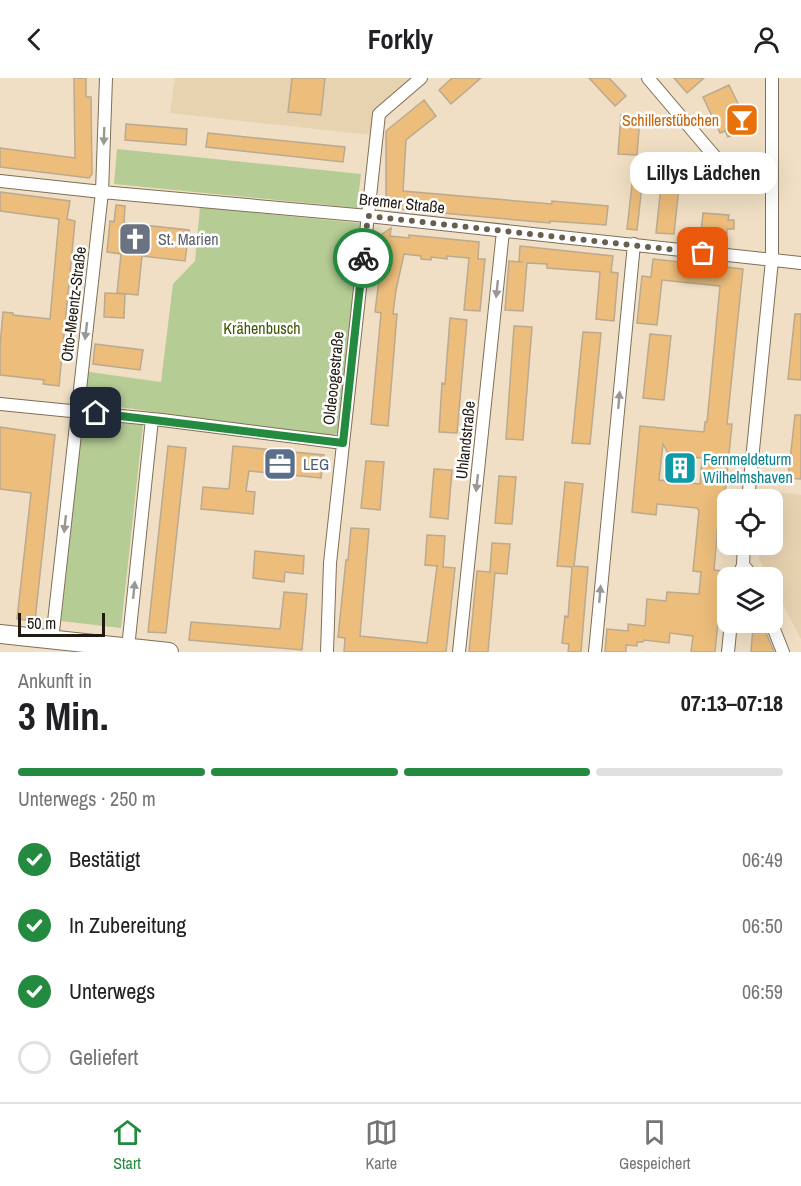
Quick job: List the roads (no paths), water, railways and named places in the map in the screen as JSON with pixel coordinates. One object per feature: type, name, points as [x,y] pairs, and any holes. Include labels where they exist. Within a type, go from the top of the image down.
[{"type":"main road","points":[[0,634],[169,652]]},
{"type":"street","name":"Otto-Meentz-Straße","points":[[52,640],[102,192],[106,78]]},
{"type":"street","name":"Oldeoogestraße","points":[[327,652],[330,563],[379,114],[421,78]]},
{"type":"street","points":[[648,78],[716,158],[743,176],[772,180]]},
{"type":"street","points":[[749,489],[772,260],[772,78]]},
{"type":"street","points":[[724,164],[744,166],[772,164]]},
{"type":"street","name":"Bremer Straße","points":[[0,181],[368,216],[801,263]]},
{"type":"street","name":"Uhlandstraße","points":[[459,652],[503,231]]},
{"type":"street","points":[[595,652],[634,244]]},
{"type":"street","points":[[0,404],[152,419],[343,443]]},
{"type":"street","points":[[128,648],[152,419]]},
{"type":"street","points":[[743,555],[743,565]]},
{"type":"street","points":[[728,652],[730,633]]},
{"type":"street","points":[[775,633],[783,652]]},
{"type":"place","name":"Schillerstübchen","points":[[742,120]]},
{"type":"place","name":"St. Marien","points":[[135,239]]},
{"type":"place","name":"Lillys Lädchen","points":[[703,253]]},
{"type":"place","name":"LEG","points":[[280,464]]},
{"type":"place","name":"Fernmeldeturm Wilhelmshaven","points":[[680,468]]},
{"type":"park label","name":"Krähenbusch","points":[[262,328]]}]
